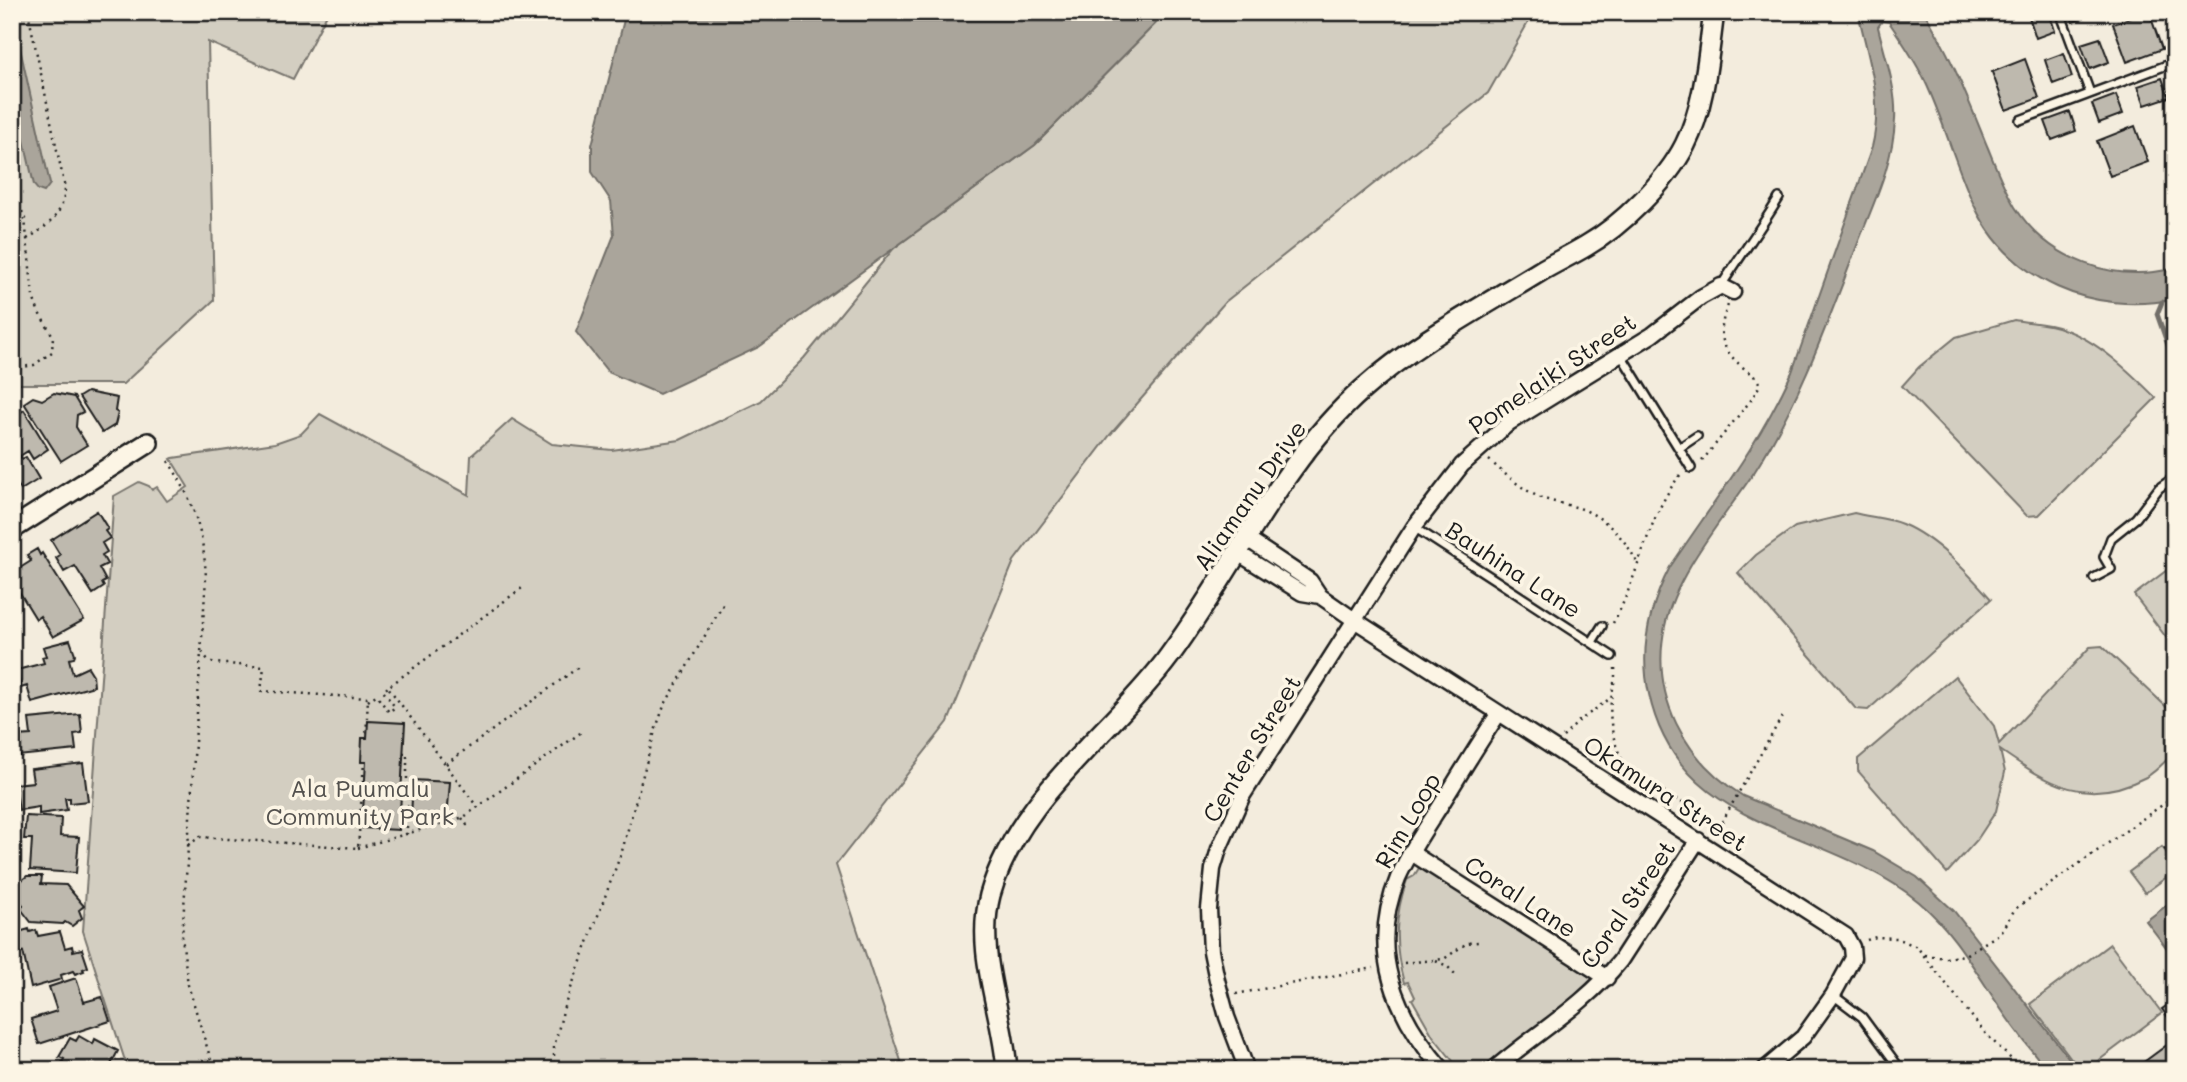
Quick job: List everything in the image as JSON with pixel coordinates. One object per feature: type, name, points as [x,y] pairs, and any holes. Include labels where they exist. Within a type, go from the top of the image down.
[{"type":"street","name":"Aliamanu Drive","points":[[1007,1070],[988,966],[986,941],[989,898],[1005,855],[1028,816],[1059,779],[1132,703],[1166,660],[1299,459],[1363,389],[1409,352],[1589,245],[1644,200],[1673,165],[1686,144],[1706,72],[1714,12]]},
{"type":"street","name":"Pomelaiki Street","points":[[1356,621],[1415,527],[1449,479],[1485,442],[1509,423],[1652,335],[1702,297],[1727,289]]},
{"type":"street","points":[[12,529],[148,443]]},
{"type":"street","name":"Okamura Street","points":[[1243,546],[1302,593],[1320,596],[1846,936],[1852,947],[1853,958],[1833,995],[1803,1037],[1764,1070]]},
{"type":"street","name":"Center Street","points":[[1247,1070],[1227,1017],[1211,951],[1209,909],[1213,869],[1226,829],[1243,795],[1356,621]]},
{"type":"street","name":"Rim Loop","points":[[1443,1070],[1423,1046],[1396,997],[1386,966],[1384,934],[1389,904],[1410,852],[1499,713]]},
{"type":"street","name":"Coral Street","points":[[1493,1070],[1579,1004],[1607,978],[1698,840]]},
{"type":"street","name":"Coral Lane","points":[[1410,852],[1607,978]]},
{"type":"lane","points":[[2060,12],[2090,93]]},
{"type":"lane","points":[[2020,120],[2175,62]]},
{"type":"lane","name":"Pomelaiki Street","points":[[1727,289],[1779,198]]},
{"type":"lane","points":[[1620,354],[1691,468]]},
{"type":"lane","points":[[1679,447],[1697,436]]},
{"type":"lane","points":[[2094,578],[2111,569],[2104,557],[2111,538],[2136,518],[2159,488],[2175,477]]},
{"type":"lane","name":"Bauhina Lane","points":[[1415,527],[1612,656]]},
{"type":"lane","name":"Bauhina Lane","points":[[1592,642],[1602,626]]},
{"type":"lane","points":[[1833,995],[1862,1017],[1901,1070]]},
{"type":"path","points":[[27,239],[58,215],[64,205],[65,188],[28,12]]},
{"type":"path","points":[[12,185],[25,219],[33,297],[53,335],[54,348],[41,361],[12,369]]},
{"type":"path","points":[[2172,214],[2175,220]]},
{"type":"path","points":[[1612,626],[1670,489],[1681,474],[1702,461],[1760,385],[1757,378],[1726,350],[1722,341],[1722,319],[1727,289]]},
{"type":"path","points":[[1486,457],[1507,476],[1535,495],[1583,509],[1598,519],[1627,545],[1637,563]]},
{"type":"path","points":[[168,461],[192,503],[203,540],[206,578],[182,925],[185,972],[214,1070]]},
{"type":"path","points":[[368,701],[376,695],[388,712],[395,707],[383,691],[522,588]]},
{"type":"path","points":[[554,1070],[554,1047],[564,1007],[622,851],[654,731],[664,706],[724,603]]},
{"type":"path","points":[[201,649],[208,660],[214,663],[264,667],[261,691],[368,698],[366,738]]},
{"type":"path","points":[[1612,656],[1616,674],[1611,730],[1627,769],[1720,826]]},
{"type":"path","points":[[446,764],[580,666]]},
{"type":"path","points":[[388,687],[478,808]]},
{"type":"path","points":[[1563,738],[1579,721],[1612,697]]},
{"type":"path","points":[[1714,837],[1783,715]]},
{"type":"path","points":[[187,846],[200,837],[358,848],[407,834],[462,818],[583,731]]},
{"type":"path","points":[[403,753],[407,754],[407,834]]},
{"type":"path","points":[[358,848],[364,762]]},
{"type":"path","points":[[1623,777],[1627,769]]},
{"type":"path","points":[[1926,956],[1946,958],[1965,955],[1999,934],[2015,909],[2175,796]]},
{"type":"path","points":[[462,818],[467,825],[469,823]]},
{"type":"path","points":[[2164,850],[2175,842]]},
{"type":"path","points":[[1863,941],[1876,937],[1898,938],[1907,941],[1926,956],[1985,1033],[2022,1070]]},
{"type":"path","points":[[1399,964],[1444,959],[1467,943],[1479,942]]},
{"type":"path","points":[[1436,961],[1447,966],[1458,978]]},
{"type":"path","points":[[1231,995],[1377,968]]},
{"type":"green space","points":[[12,12],[328,12],[293,79],[208,42],[214,300],[123,384],[12,384]]},
{"type":"green space","name":"Ala Puumalu Community Park","points":[[1167,12],[1534,12],[1488,93],[1225,302],[1110,435],[1014,561],[948,722],[836,865],[904,1070],[128,1070],[83,931],[114,496],[139,482],[152,490],[157,487],[167,501],[188,487],[171,459],[275,443],[301,434],[320,414],[469,495],[471,456],[512,419],[552,444],[612,450],[680,440],[761,401],[804,358],[894,248],[1035,145]]},
{"type":"green space","points":[[2014,320],[2046,324],[2076,334],[2125,368],[2156,398],[2039,515],[2027,516],[1902,386],[1919,367],[1956,337]]},
{"type":"green space","points":[[1854,513],[1891,520],[1915,530],[1951,557],[1991,599],[1868,710],[1856,709],[1738,573],[1756,555],[1795,527]]},
{"type":"green space","points":[[2175,564],[2175,649],[2134,595]]},
{"type":"green space","points":[[2102,646],[2175,715],[2175,752],[2146,777],[2105,791],[2086,791],[2052,782],[2000,750],[2005,772],[1996,811],[1977,840],[1947,873],[1858,771],[1858,759],[1955,676],[1994,726],[1999,744],[2090,647]]},
{"type":"green space","points":[[2162,847],[2175,864],[2175,871],[2145,893],[2129,872]]},
{"type":"green space","points":[[1424,860],[1607,978],[1493,1070],[1461,1070],[1433,1036],[1412,999],[1415,997],[1408,982],[1404,983],[1397,944],[1400,906],[1407,880],[1414,876]]},
{"type":"green space","points":[[2110,944],[2162,1013],[2086,1070],[2080,1070],[2030,1004]]},
{"type":"shaded area","points":[[12,12],[50,184],[44,192],[34,185],[12,87]]},
{"type":"shaded area","points":[[626,12],[1167,12],[1035,145],[759,347],[659,394],[608,372],[576,332],[614,235],[611,201],[592,172],[592,145]]},
{"type":"shaded area","points":[[1858,12],[1924,12],[1959,78],[2007,193],[2029,225],[2064,254],[2107,270],[2129,273],[2175,268],[2175,299],[2145,303],[2085,297],[2032,273],[2009,255],[1990,232],[1974,205],[1932,96],[1917,66],[1889,22],[1882,21],[1878,27],[1890,73],[1895,108],[1893,137],[1886,170],[1822,336],[1785,418],[1755,471],[1679,585],[1665,626],[1663,677],[1676,723],[1704,764],[1743,796],[1873,851],[1917,877],[1954,911],[2078,1070],[2047,1070],[2010,1022],[1955,941],[1919,902],[1882,877],[1761,822],[1723,801],[1691,775],[1665,740],[1649,694],[1646,645],[1656,597],[1670,567],[1751,448],[1792,372],[1872,147],[1875,96]]},
{"type":"shaded area","points":[[2175,899],[2175,959],[2146,921]]},
{"type":"building","points":[[2049,12],[2055,31],[2036,38],[2028,14]]},
{"type":"building","points":[[2069,12],[2091,12],[2092,15],[2073,22]]},
{"type":"building","points":[[2149,12],[2162,49],[2127,62],[2113,24]]},
{"type":"building","points":[[2100,38],[2109,62],[2090,69],[2081,44]]},
{"type":"building","points":[[2064,53],[2072,77],[2053,84],[2045,60]]},
{"type":"building","points":[[2025,59],[2039,98],[2006,110],[1992,72]]},
{"type":"building","points":[[2162,78],[2169,97],[2145,105],[2138,86]]},
{"type":"building","points":[[2116,95],[2123,114],[2099,123],[2092,104]]},
{"type":"building","points":[[2070,112],[2076,131],[2052,140],[2045,121]]},
{"type":"building","points":[[2135,126],[2148,162],[2110,176],[2097,141]]},
{"type":"building","points":[[87,392],[117,398],[115,411],[118,413],[115,425],[102,433],[79,397]]},
{"type":"building","points":[[54,393],[74,397],[83,412],[77,415],[76,427],[87,445],[61,461],[24,403],[33,397],[42,400]]},
{"type":"building","points":[[24,410],[48,449],[33,459],[28,451],[20,456],[22,459],[26,457],[39,479],[21,490],[12,476],[12,414],[14,417]]},
{"type":"building","points":[[97,511],[108,529],[105,531],[110,538],[102,543],[107,552],[102,555],[107,564],[99,568],[106,581],[102,583],[104,587],[93,594],[75,566],[64,572],[56,558],[60,555],[51,540]]},
{"type":"building","points":[[37,549],[84,620],[53,637],[40,616],[36,619],[12,580],[12,573],[31,561],[27,555]]},
{"type":"building","points":[[70,640],[75,654],[74,658],[69,659],[73,674],[88,667],[93,675],[94,686],[32,703],[27,686],[21,688],[17,670],[44,663],[42,657],[46,656],[43,647]]},
{"type":"building","points":[[80,714],[82,733],[74,734],[76,750],[18,756],[16,736],[31,735],[29,719]]},
{"type":"building","points":[[368,721],[405,723],[399,830],[362,828],[366,762],[361,762],[362,738],[367,738]]},
{"type":"building","points":[[83,763],[88,801],[70,803],[70,798],[65,798],[67,810],[39,814],[39,807],[19,810],[15,784],[33,782],[31,769]]},
{"type":"building","points":[[413,780],[450,782],[447,819],[411,817]]},
{"type":"building","points":[[26,816],[61,818],[60,836],[79,837],[76,873],[30,870],[32,839],[24,839]]},
{"type":"building","points":[[27,876],[42,876],[41,884],[66,885],[84,906],[79,910],[82,918],[72,926],[65,922],[31,922],[21,909],[23,905],[12,893],[12,888]]},
{"type":"building","points":[[29,929],[30,932],[36,930],[38,936],[60,932],[65,948],[72,946],[73,951],[82,949],[88,967],[83,969],[84,971],[75,974],[73,971],[61,975],[62,979],[31,988],[23,952],[16,955],[12,947],[12,934]]},
{"type":"building","points":[[76,978],[84,1002],[102,997],[110,1021],[39,1044],[31,1019],[57,1011],[49,987]]},
{"type":"building","points":[[2175,1000],[2175,1027],[2162,1009]]},
{"type":"building","points":[[79,1036],[93,1044],[95,1039],[118,1051],[108,1070],[96,1067],[94,1070],[58,1070],[64,1059],[59,1057],[70,1038],[76,1041]]},
{"type":"building","points":[[2175,1039],[2175,1070],[2133,1070]]},
{"type":"waterway","points":[[2162,302],[2157,314],[2175,365]]}]
